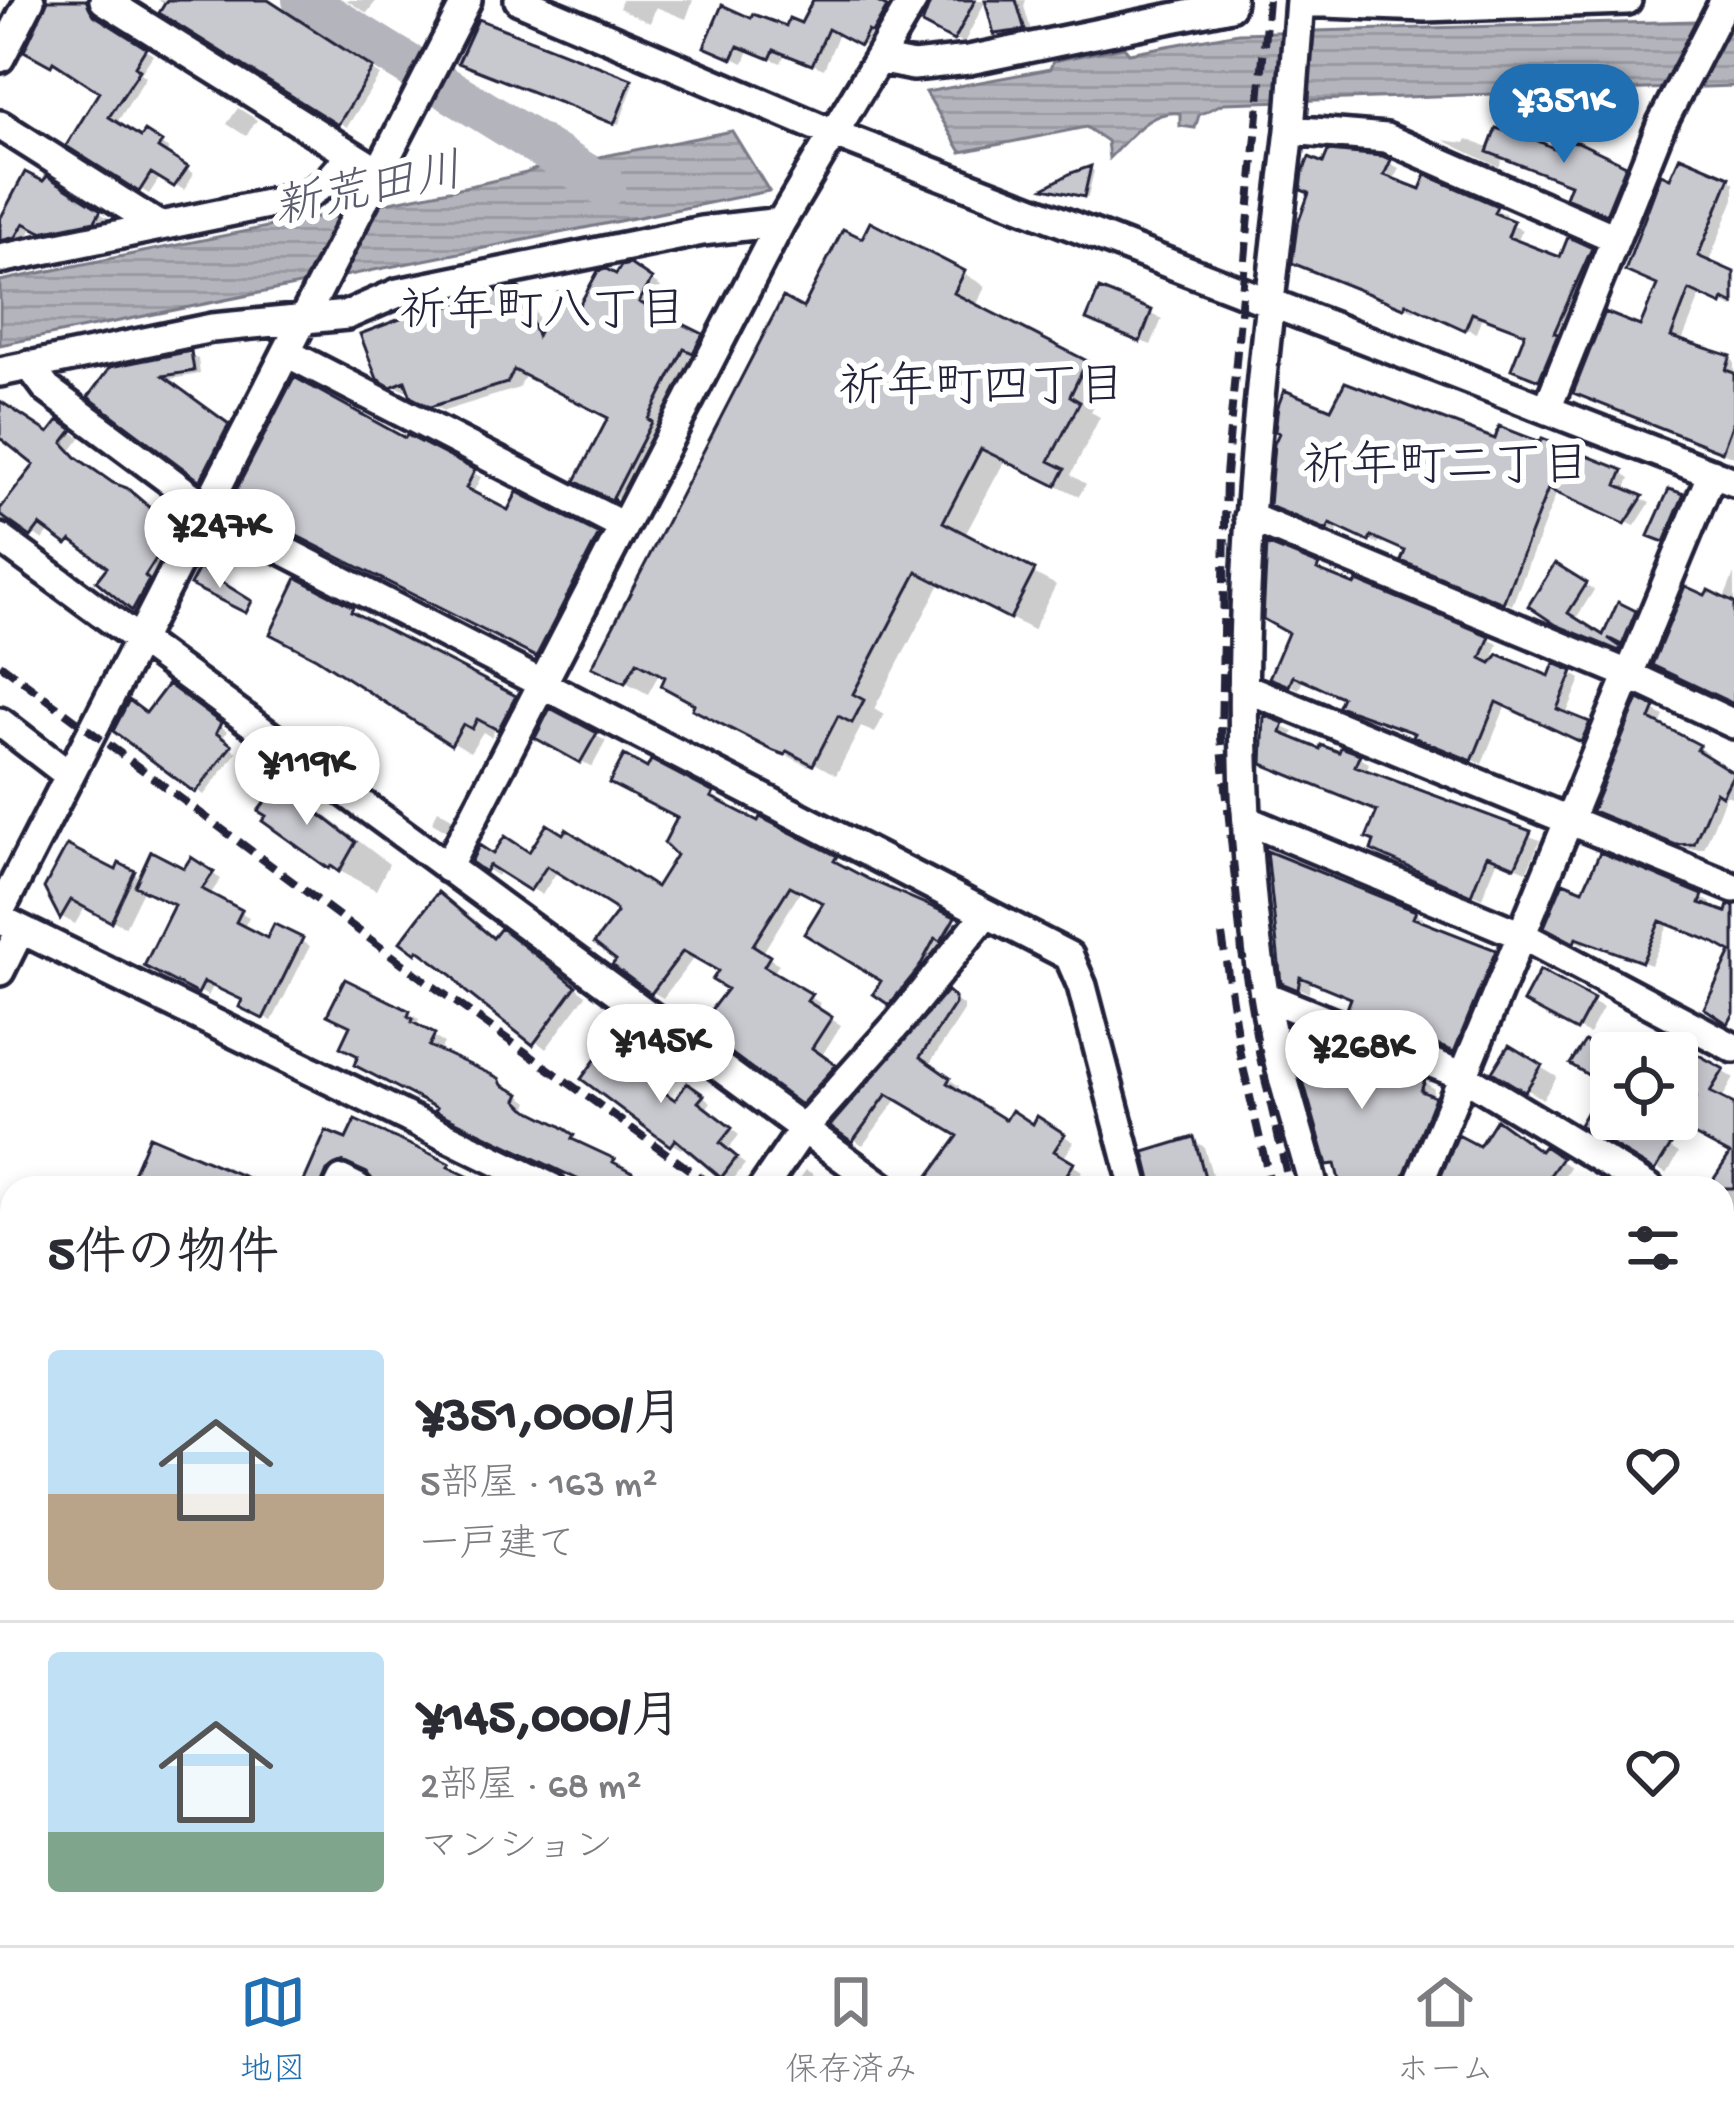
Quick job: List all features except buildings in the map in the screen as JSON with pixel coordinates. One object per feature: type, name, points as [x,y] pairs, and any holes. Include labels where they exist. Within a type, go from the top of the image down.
[{"type":"street","points":[[0,58],[30,0]]},
{"type":"street","points":[[104,0],[380,174]]},
{"type":"street","points":[[0,971],[7,920],[70,776],[466,0]]},
{"type":"street","points":[[518,0],[832,133],[1723,478],[1629,675],[1422,1176]]},
{"type":"street","points":[[447,868],[782,222],[914,0]]},
{"type":"street","points":[[878,59],[913,66],[969,60],[1230,6],[1231,0]]},
{"type":"street","points":[[1311,1176],[1264,996],[1246,820],[1243,687],[1249,517],[1300,6],[1627,0]]},
{"type":"street","points":[[1547,409],[1661,125],[1725,1]]},
{"type":"street","points":[[0,125],[159,226]]},
{"type":"street","points":[[1290,130],[1386,138],[1615,238]]},
{"type":"street","points":[[0,260],[306,196],[328,181],[350,156]]},
{"type":"street","points":[[0,372],[308,310],[347,315],[398,293],[702,231],[782,222]]},
{"type":"street","points":[[287,352],[623,526]]},
{"type":"street","points":[[29,365],[47,389],[207,510],[1069,956],[1082,986],[1133,1176]]},
{"type":"street","points":[[1249,517],[1629,675],[1734,724]]},
{"type":"street","points":[[0,538],[868,1176]]},
{"type":"street","points":[[1243,687],[1734,888]]},
{"type":"street","points":[[0,722],[70,776]]},
{"type":"street","points":[[1246,820],[1521,934],[1734,1048]]},
{"type":"street","points":[[771,1176],[804,1128],[986,914]]},
{"type":"street","points":[[7,920],[528,1176]]},
{"type":"street","points":[[1264,996],[1463,1076],[1628,1176]]},
{"type":"shaded area","points":[[1734,20],[1734,86],[1224,103],[1199,115],[1195,128],[1180,126],[1180,113],[1159,116],[1141,126],[1109,158],[1107,141],[1086,127],[961,152],[926,92],[1050,69],[1053,61],[1124,47],[1129,53],[1238,33]]},
{"type":"shaded area","points":[[732,131],[769,191],[0,345],[0,281],[479,184],[526,173],[572,154],[589,159]]},
{"type":"waterway","points":[[303,0],[605,186]]},
{"type":"railway","points":[[1268,0],[1226,475],[1221,737],[1242,952],[1287,1176]]},
{"type":"railway","points":[[0,664],[698,1176]]},
{"type":"railway","points":[[1222,935],[1240,1054],[1269,1176]]},
{"type":"district","name":"祈年町八丁目","points":[[543,307]]},
{"type":"district","name":"祈年町四丁目","points":[[982,383]]},
{"type":"district","name":"祈年町二丁目","points":[[1446,462]]},
{"type":"water label","name":"新荒田川","points":[[367,186]]}]
